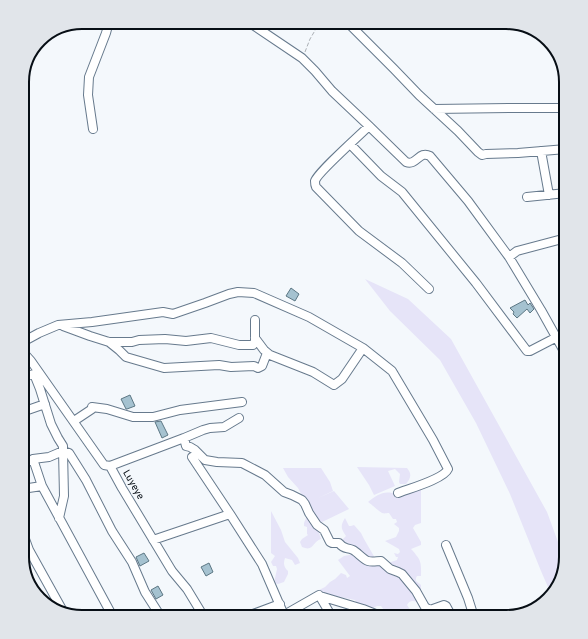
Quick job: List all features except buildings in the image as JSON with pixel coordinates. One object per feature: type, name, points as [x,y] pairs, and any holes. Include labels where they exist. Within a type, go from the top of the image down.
[{"type":"street","points":[[93,129],[88,95],[89,78],[107,29]]},
{"type":"street","points":[[259,29],[302,58],[332,91],[406,162],[412,162],[423,154],[430,156],[468,201],[509,257],[559,341]]},
{"type":"street","points":[[353,29],[478,152],[482,154],[559,150]]},
{"type":"street","points":[[434,109],[559,108]]},
{"type":"street","points":[[369,126],[317,177],[315,181],[316,187],[359,231],[402,263],[429,289]]},
{"type":"street","points":[[350,144],[381,176],[402,192],[481,289],[527,351],[530,352],[557,337]]},
{"type":"street","points":[[541,151],[549,195]]},
{"type":"street","points":[[527,197],[559,194]]},
{"type":"street","points":[[509,257],[517,251],[559,240]]},
{"type":"street","points":[[29,339],[39,333],[58,325],[92,322],[163,312],[173,314],[205,304],[229,294],[238,292],[252,293],[308,317],[363,348],[392,371],[433,440],[448,469],[447,473],[428,483],[398,493]]},
{"type":"street","points":[[58,325],[109,342],[132,342],[138,340],[164,339],[186,341],[211,338],[239,345],[250,345],[255,342],[256,320]]},
{"type":"street","points":[[255,338],[267,353],[275,358],[313,372],[334,385],[342,379],[363,348]]},
{"type":"street","points":[[109,342],[128,358],[164,368],[219,365],[231,367],[254,366],[258,368],[262,366],[267,353]]},
{"type":"street","name":"Luyeye","points":[[29,358],[32,361],[37,373],[74,421],[104,465],[110,466],[172,571],[187,589],[200,610]]},
{"type":"street","points":[[29,375],[37,373],[40,389],[51,424],[64,446],[64,496],[59,518]]},
{"type":"street","points":[[74,421],[92,409],[92,407],[106,409],[133,417],[153,417],[180,410],[242,402]]},
{"type":"street","points":[[29,410],[45,404]]},
{"type":"street","points":[[110,466],[203,430],[224,427],[239,418]]},
{"type":"street","points":[[184,438],[186,446],[195,450],[205,460],[242,463],[265,475],[284,492],[302,500],[317,525],[324,530],[330,542],[338,543],[343,547],[352,549],[356,554],[360,555],[367,561],[381,561],[390,569],[402,574],[416,591],[425,606],[430,610],[444,605],[448,610]]},
{"type":"street","points":[[29,461],[49,457],[63,450]]},
{"type":"street","points":[[63,450],[69,453],[86,480],[112,531],[132,562],[145,592],[157,610]]},
{"type":"street","points":[[192,457],[262,564],[283,610]]},
{"type":"street","points":[[34,459],[42,486],[109,610]]},
{"type":"street","points":[[29,488],[42,486]]},
{"type":"street","points":[[153,540],[230,514]]},
{"type":"street","points":[[446,545],[472,610]]},
{"type":"street","points":[[29,550],[60,605]]},
{"type":"street","points":[[295,610],[319,595],[366,610]]},
{"type":"street","points":[[320,596],[328,610]]},
{"type":"street","points":[[264,610],[280,604]]},
{"type":"path","points":[[302,58],[316,29]]},
{"type":"shaded area","points":[[365,279],[408,299],[451,339],[547,512],[559,545],[559,564],[554,580],[548,588],[510,494],[476,423],[440,360],[390,311]]},
{"type":"shaded area","points":[[357,467],[407,468],[410,472],[410,476],[406,484],[400,484],[400,474],[395,469],[388,471],[395,486],[374,495]]},
{"type":"shaded area","points":[[283,468],[321,468],[330,482],[333,491],[318,498],[334,491],[349,509],[318,524],[307,503],[311,501],[306,503],[298,488],[288,477]]},
{"type":"shaded area","points":[[421,481],[421,523],[415,525],[413,528],[421,542],[421,545],[411,549],[418,557],[421,565],[421,576],[417,576],[416,581],[421,585],[421,604],[412,601],[410,602],[407,605],[410,610],[384,610],[381,606],[377,606],[370,610],[356,610],[359,608],[355,600],[315,592],[325,587],[341,573],[346,575],[347,578],[350,576],[338,560],[344,556],[354,554],[347,546],[348,543],[341,541],[346,536],[342,527],[342,523],[345,518],[349,526],[354,525],[361,533],[375,558],[385,564],[397,560],[398,557],[396,557],[394,553],[398,554],[400,552],[399,549],[385,541],[396,537],[399,531],[399,528],[394,524],[397,522],[396,519],[393,519],[389,513],[382,513],[368,502],[379,494],[392,493],[408,484]]},
{"type":"shaded area","points":[[271,511],[281,530],[285,542],[298,558],[300,563],[295,565],[292,560],[285,558],[284,565],[288,571],[288,574],[284,582],[278,584],[274,583],[277,569],[271,562],[275,556],[271,553]]},
{"type":"shaded area","points":[[309,517],[321,539],[311,547],[306,548],[302,547],[300,542],[308,535],[307,527],[304,526],[304,523],[306,518]]}]
